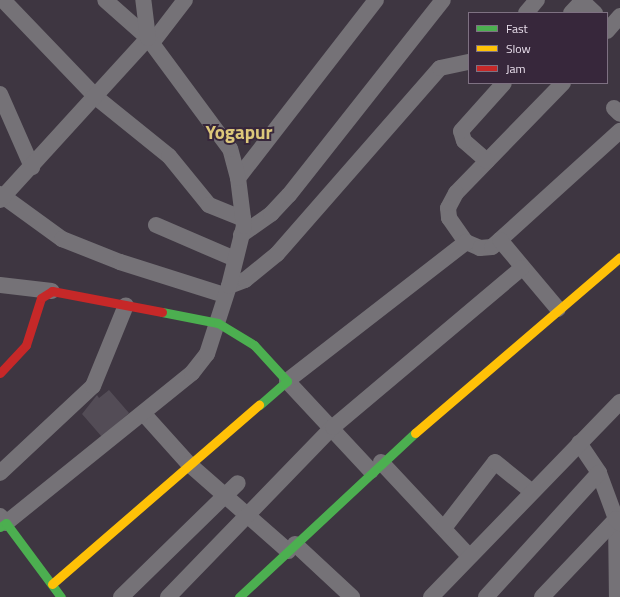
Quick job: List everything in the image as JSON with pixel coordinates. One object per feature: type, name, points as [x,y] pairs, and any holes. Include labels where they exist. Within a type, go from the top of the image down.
[{"type":"street","points":[[3,0],[97,98],[164,150],[208,205],[242,227]]},
{"type":"street","points":[[61,597],[2,522],[143,413],[192,373],[207,354],[218,323],[242,227],[238,178],[230,149],[150,41],[105,0]]},
{"type":"street","points":[[143,0],[150,41]]},
{"type":"street","points":[[185,0],[150,41],[97,98],[32,167],[1,197],[62,239],[226,290],[245,280],[277,254],[440,68],[468,62]]},
{"type":"street","points":[[238,178],[376,0]]},
{"type":"street","points":[[242,227],[271,214],[289,195],[443,0]]},
{"type":"street","points":[[527,12],[537,0]]},
{"type":"street","points":[[572,12],[582,1],[594,12]]},
{"type":"street","points":[[487,161],[464,141],[461,131],[503,84]]},
{"type":"street","points":[[562,84],[456,193],[448,208],[449,218],[466,242],[486,248],[500,240],[620,131]]},
{"type":"street","points":[[0,94],[32,167]]},
{"type":"street","points":[[156,225],[235,259]]},
{"type":"street","points":[[500,240],[558,309]]},
{"type":"street","points":[[52,584],[189,464],[287,381],[466,242]]},
{"type":"street","points":[[239,597],[292,548],[376,466],[620,256]]},
{"type":"street","points":[[168,597],[245,516],[333,428],[522,268]]},
{"type":"street","points":[[0,285],[52,291],[218,323],[254,345],[333,428],[444,528],[468,555]]},
{"type":"street","points":[[0,373],[26,345],[41,298],[52,291]]},
{"type":"street","points":[[0,473],[93,386],[126,305]]},
{"type":"street","points":[[431,597],[468,555],[620,402]]},
{"type":"street","points":[[143,413],[189,464],[245,516],[292,548],[352,597]]},
{"type":"street","points":[[579,443],[600,473],[618,521],[617,597]]},
{"type":"street","points":[[444,528],[495,462],[531,492]]},
{"type":"street","points":[[486,597],[600,473]]},
{"type":"street","points":[[120,597],[238,483]]},
{"type":"street","points":[[542,597],[618,521]]},
{"type":"building","points":[[109,390],[129,413],[102,437],[82,414],[97,395],[99,398]]},
{"type":"traffic: fast","points":[[162,312],[218,323],[254,345],[287,381],[259,405]]},
{"type":"traffic: fast","points":[[239,597],[415,433]]},
{"type":"traffic: fast","points":[[0,527],[6,523],[61,597]]},
{"type":"traffic: slow","points":[[415,433],[620,257]]},
{"type":"traffic: slow","points":[[52,584],[259,405]]},
{"type":"traffic: jam","points":[[0,373],[26,345],[41,298],[52,291],[162,312]]},
{"type":"district","name":"Yogapur","points":[[239,132]]}]
